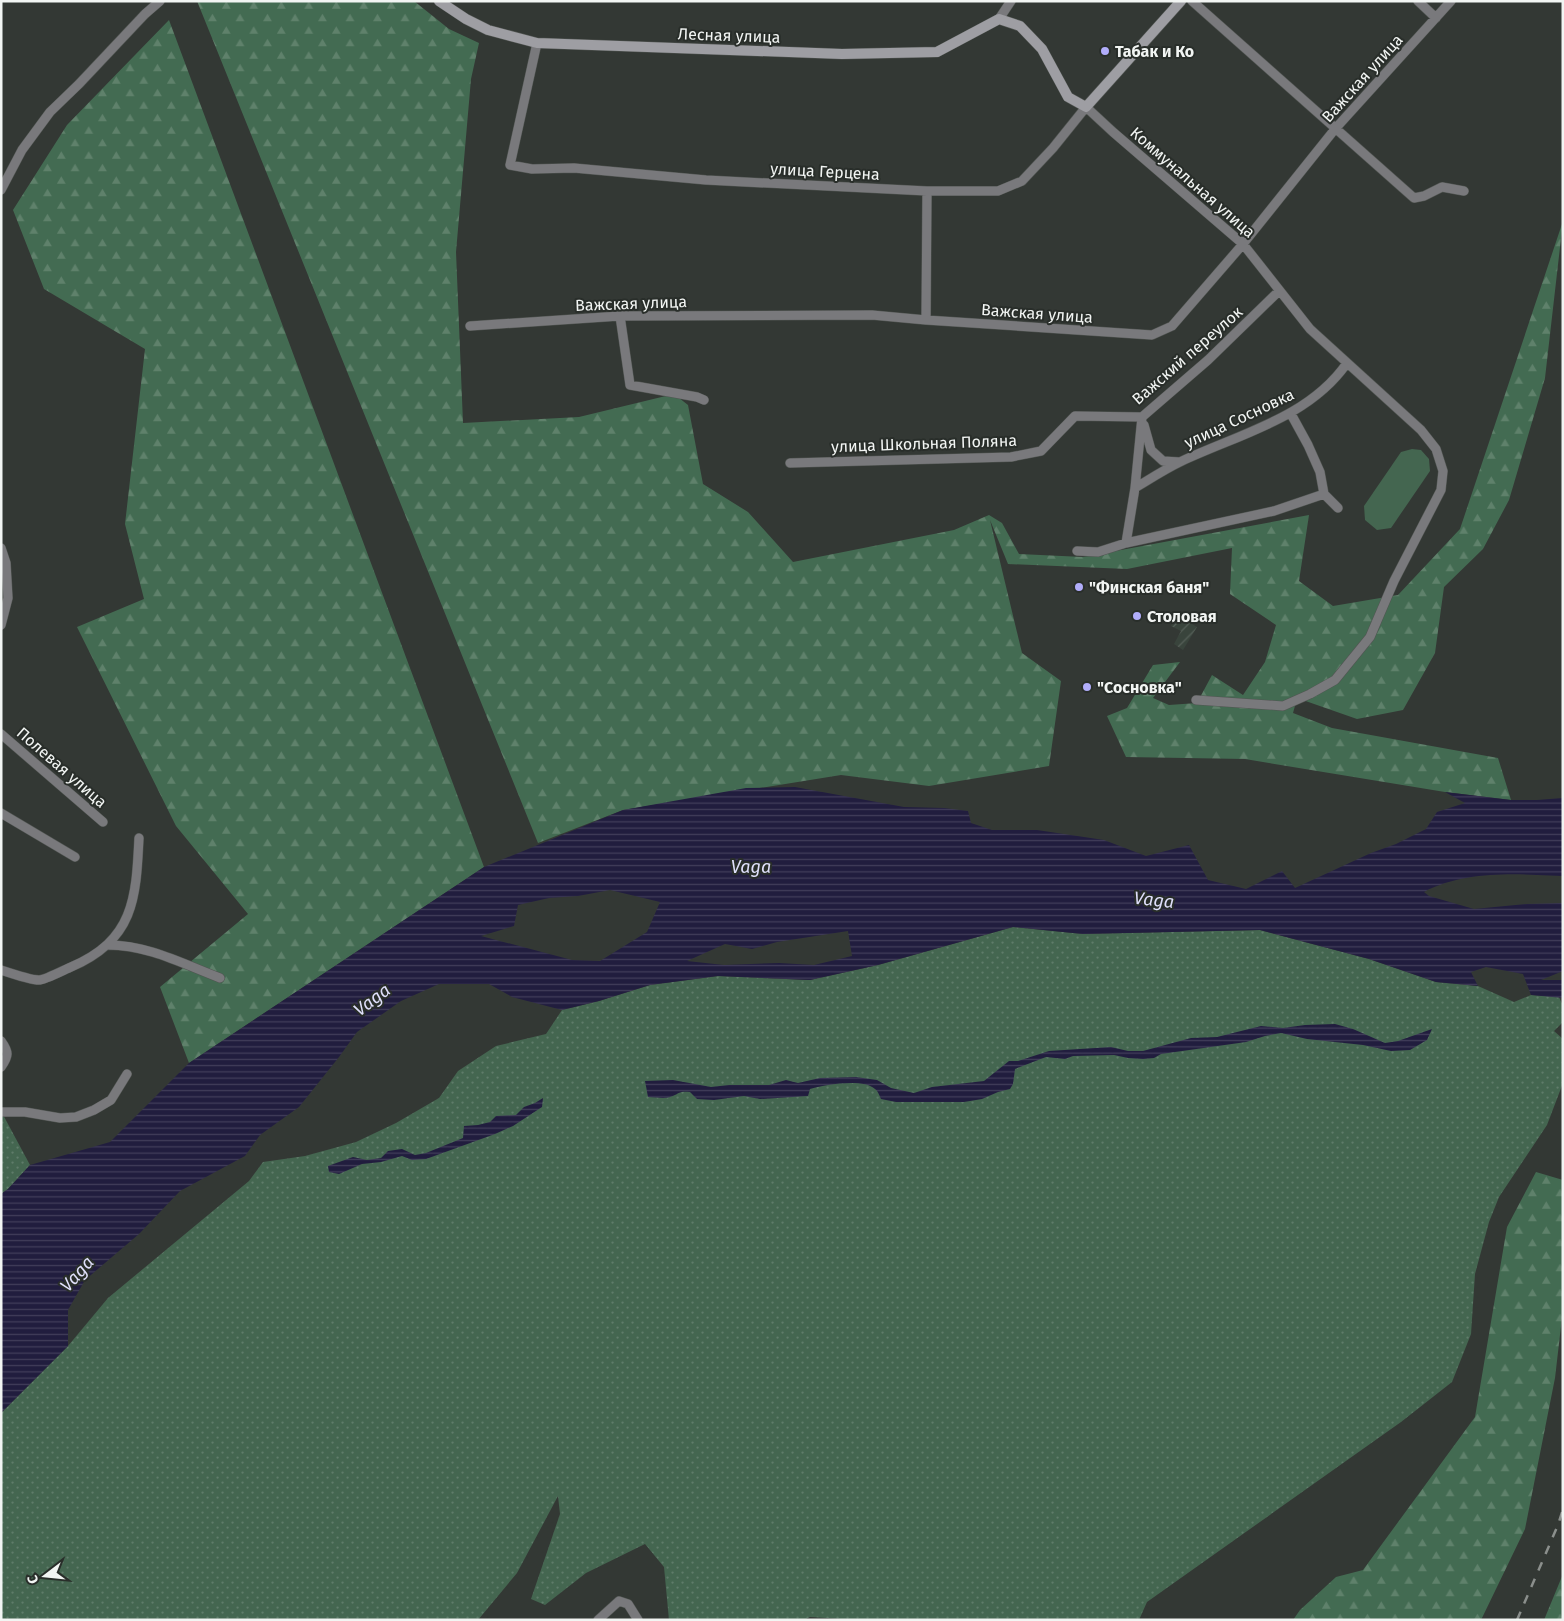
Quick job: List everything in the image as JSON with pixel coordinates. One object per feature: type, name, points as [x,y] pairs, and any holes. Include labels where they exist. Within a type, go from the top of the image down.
[{"type":"street","points":[[1,190],[22,150],[50,112],[145,14],[160,1]]},
{"type":"street","name":"Лесная улица","points":[[439,1],[466,20],[488,30],[537,42],[842,54],[937,52],[999,18],[1011,1]]},
{"type":"street","name":"улица Герцена","points":[[537,42],[510,165],[532,169],[574,168],[706,180],[927,191],[998,191],[1022,182],[1181,1]]},
{"type":"street","points":[[1192,1],[1335,130],[1414,198],[1424,196],[1442,187],[1464,191]]},
{"type":"street","points":[[1418,1],[1436,18]]},
{"type":"street","name":"Важская улица","points":[[470,326],[620,316],[872,315],[1152,334],[1172,326],[1243,244],[1335,130],[1451,1]]},
{"type":"street","name":"Коммунальная улица","points":[[999,18],[1020,26],[1042,49],[1068,97],[1086,107],[1243,244],[1310,329],[1421,430],[1436,449],[1443,471],[1441,490],[1394,581],[1370,637],[1335,680],[1283,706],[1196,700]]},
{"type":"street","points":[[926,320],[927,191]]},
{"type":"street","name":"Важский переулок","points":[[1075,416],[1142,417],[1208,360],[1279,291]]},
{"type":"street","points":[[620,316],[630,385],[697,397],[704,400]]},
{"type":"street","name":"улица Сосновка","points":[[1135,488],[1180,462],[1291,414],[1314,397],[1347,363]]},
{"type":"street","points":[[1291,414],[1320,472],[1324,494],[1338,508]]},
{"type":"street","name":"улица Школьная Поляна","points":[[790,463],[1011,457],[1041,451],[1075,416]]},
{"type":"street","points":[[1142,417],[1151,450],[1163,461],[1180,462]]},
{"type":"street","points":[[1126,543],[1135,488],[1142,417]]},
{"type":"street","points":[[1077,551],[1098,552],[1126,543],[1274,511],[1324,494]]},
{"type":"street","points":[[1,548],[6,563],[8,598],[1,625]]},
{"type":"street","name":"Полевая улица","points":[[1,734],[103,822]]},
{"type":"street","points":[[1,813],[75,857]]},
{"type":"street","points":[[1,970],[39,980],[79,964],[108,945],[122,928],[132,901],[137,877],[139,838]]},
{"type":"street","points":[[108,945],[126,945],[145,949],[220,978]]},
{"type":"street","points":[[1,1041],[7,1049],[8,1055],[1,1067]]},
{"type":"street","points":[[1,1112],[25,1112],[60,1118],[76,1117],[94,1110],[111,1100],[126,1074]]},
{"type":"street","points":[[598,1620],[619,1601],[628,1604],[638,1620]]},
{"type":"shaded area","points":[[1177,615],[1197,627],[1183,650],[1174,644],[1181,631],[1171,626]]},
{"type":"green space","points":[[197,1],[414,1],[449,29],[479,43],[471,79],[456,252],[463,423],[579,417],[674,394],[688,405],[703,484],[748,512],[793,562],[954,530],[989,515],[1002,523],[1019,554],[1083,557],[1309,515],[1299,581],[1333,606],[1398,595],[1460,529],[1563,221],[1545,378],[1509,500],[1483,549],[1444,587],[1435,653],[1403,710],[1357,719],[1297,698],[1293,713],[1332,728],[1498,758],[1511,800],[1445,792],[1245,759],[1126,757],[1107,716],[1127,708],[1153,665],[1180,662],[1153,698],[1169,705],[1197,703],[1212,675],[1243,695],[1265,662],[1276,625],[1230,594],[1232,548],[1127,569],[1008,564],[990,520],[1022,653],[1061,681],[1049,766],[929,786],[841,775],[623,810],[538,843]]},
{"type":"green space","points":[[169,20],[484,867],[189,1063],[160,987],[248,914],[176,826],[77,627],[144,599],[125,524],[145,349],[44,289],[13,210],[67,125]]},
{"type":"green space","points":[[1412,449],[1421,450],[1429,459],[1430,471],[1391,528],[1377,530],[1365,520],[1364,506],[1401,452]]},
{"type":"green space","points":[[1013,927],[1083,934],[1260,930],[1369,959],[1436,982],[1478,986],[1514,1002],[1531,995],[1559,997],[1563,1006],[1563,1022],[1554,1031],[1563,1039],[1563,1083],[1547,1125],[1499,1197],[1489,1222],[1475,1274],[1471,1334],[1452,1382],[1401,1422],[1147,1602],[1139,1620],[857,1620],[810,1617],[804,1620],[669,1620],[664,1567],[645,1544],[586,1573],[545,1605],[531,1599],[560,1514],[558,1496],[517,1573],[478,1620],[1,1620],[1,1413],[68,1346],[108,1298],[249,1181],[263,1162],[305,1156],[356,1142],[396,1123],[439,1098],[458,1071],[496,1046],[546,1034],[562,1010],[650,985],[718,976],[810,980],[878,965]]},
{"type":"green space","points":[[1,1111],[30,1165],[1,1194]]},
{"type":"green space","points":[[1536,1172],[1563,1180],[1563,1309],[1555,1378],[1525,1529],[1481,1620],[1293,1620],[1300,1610],[1336,1577],[1363,1570],[1475,1417],[1507,1227]]},
{"type":"green space","points":[[1563,1574],[1563,1620],[1544,1620]]},
{"type":"water","name":"Vaga","points":[[795,787],[904,807],[968,811],[971,823],[992,830],[1037,830],[1104,840],[1146,856],[1189,845],[1208,880],[1246,889],[1282,871],[1295,888],[1371,853],[1396,844],[1426,829],[1437,812],[1465,803],[1445,792],[1511,800],[1563,798],[1563,876],[1510,874],[1474,877],[1440,885],[1424,892],[1429,896],[1474,909],[1563,903],[1563,971],[1541,980],[1563,980],[1563,998],[1531,995],[1523,974],[1486,967],[1471,972],[1478,986],[1436,982],[1369,959],[1260,930],[1083,934],[1013,927],[878,965],[810,980],[718,976],[650,985],[562,1010],[512,997],[489,984],[439,984],[401,1001],[357,1032],[299,1107],[260,1135],[245,1156],[180,1191],[139,1234],[85,1280],[68,1310],[68,1346],[1,1413],[1,1194],[30,1165],[110,1142],[189,1063],[484,867],[623,810],[746,788]],"holes":[[[610,890],[660,902],[647,932],[600,961],[572,960],[481,936],[514,926],[518,905],[549,898],[578,896]],[[848,931],[852,956],[814,965],[779,963],[724,965],[687,961],[725,944],[752,949],[777,942]]]},
{"type":"water","points":[[1335,1024],[1353,1029],[1385,1043],[1398,1041],[1432,1029],[1427,1040],[1410,1050],[1391,1051],[1363,1045],[1307,1039],[1281,1033],[1246,1042],[1161,1054],[1154,1058],[1128,1058],[1114,1055],[1073,1056],[1065,1059],[1046,1057],[1015,1069],[1013,1084],[1010,1089],[982,1099],[964,1102],[896,1102],[881,1099],[877,1091],[869,1086],[853,1083],[834,1084],[810,1089],[808,1096],[760,1099],[744,1096],[714,1100],[697,1099],[690,1092],[681,1092],[668,1098],[659,1098],[648,1097],[645,1081],[673,1080],[711,1087],[769,1085],[786,1080],[798,1083],[820,1078],[856,1077],[877,1080],[891,1088],[914,1093],[932,1087],[984,1081],[1009,1061],[1018,1061],[1049,1051],[1111,1047],[1128,1051],[1143,1051],[1191,1038],[1217,1037],[1261,1026],[1283,1028]]},
{"type":"water","points":[[543,1098],[542,1107],[513,1126],[426,1159],[412,1160],[402,1156],[381,1162],[362,1164],[339,1174],[329,1172],[328,1166],[353,1157],[367,1160],[381,1158],[388,1151],[402,1149],[415,1155],[426,1153],[463,1138],[464,1126],[490,1122],[496,1116],[516,1115],[524,1107]]},
{"type":"railway","points":[[1517,1620],[1558,1525],[1563,1509]]},
{"type":"place","name":"Табак и Ко","points":[[1105,51]]},
{"type":"place","name":"\"Финская баня\"","points":[[1079,587]]},
{"type":"place","name":"Столовая","points":[[1137,616]]},
{"type":"place","name":"\"Сосновка\"","points":[[1087,687]]}]
